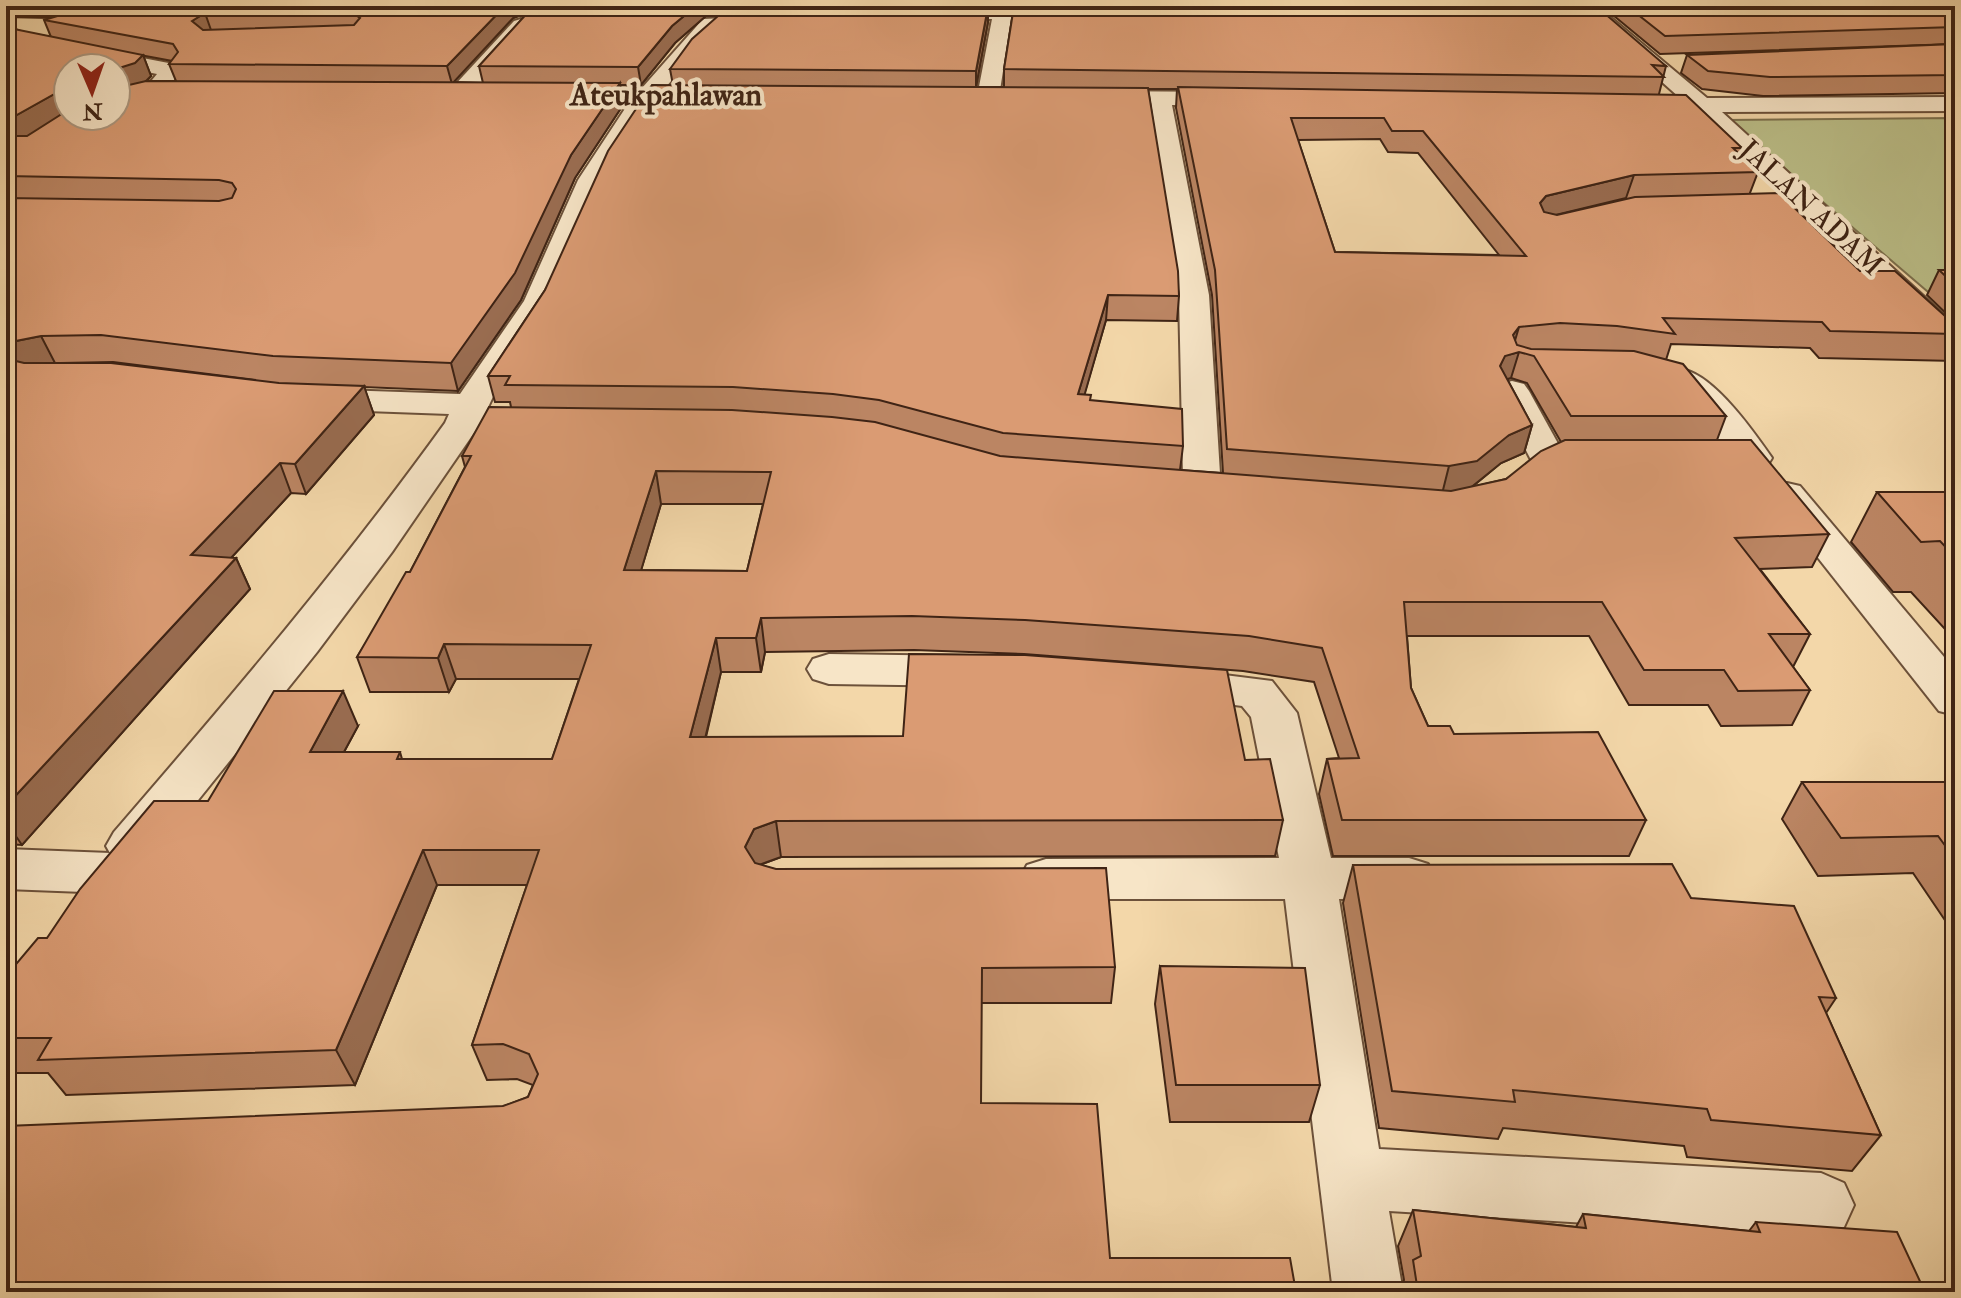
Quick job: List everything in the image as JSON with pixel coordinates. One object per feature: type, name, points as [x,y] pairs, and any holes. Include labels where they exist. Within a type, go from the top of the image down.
[{"type":"street","name":"JALAN ADAM","points":[[1586,6],[1703,106],[1955,342]]},
{"type":"street","points":[[912,12],[1003,9],[996,97],[958,97]]},
{"type":"street","points":[[6,869],[95,890],[302,642],[476,418],[483,382],[539,302],[591,180],[637,107],[684,49],[710,23],[789,22]]},
{"type":"street","points":[[492,93],[452,93],[522,24]]},
{"type":"street","points":[[8,34],[27,42],[171,70]]},
{"type":"street","points":[[153,92],[171,70],[191,53]]},
{"type":"street","points":[[1654,64],[1685,62]]},
{"type":"street","points":[[132,97],[153,92],[214,92]]},
{"type":"street","points":[[539,94],[727,95]]},
{"type":"street","points":[[1066,98],[1255,100]]},
{"type":"street","points":[[1124,484],[1217,492],[1194,295],[1159,98]]},
{"type":"street","points":[[1612,105],[1955,104]]},
{"type":"street","points":[[1775,205],[1806,204]]},
{"type":"street","points":[[1651,370],[1689,382],[1955,700]]},
{"type":"street","points":[[1512,391],[1548,463]]},
{"type":"street","points":[[280,397],[476,418]]},
{"type":"street","points":[[1706,458],[1754,458]]},
{"type":"street","points":[[829,669],[1009,672]]},
{"type":"street","points":[[1116,679],[1256,692],[1274,713],[1309,878],[1368,1292]]},
{"type":"street","points":[[1002,880],[1451,878]]},
{"type":"street","points":[[1351,1178],[1821,1205]]},
{"type":"green space","points":[[1955,118],[1955,315],[1727,120]]},
{"type":"building","points":[[91,6],[505,6],[447,66],[169,64],[178,52],[173,44],[44,20]],"holes":[[[347,9],[360,18],[354,25],[203,30],[192,21],[205,13]]]},
{"type":"building","points":[[530,6],[696,6],[672,26],[638,67],[479,66],[531,9]]},
{"type":"building","points":[[836,6],[988,7],[976,71],[670,69],[692,39],[718,16],[796,16]]},
{"type":"building","points":[[1014,6],[1596,6],[1666,66],[1652,65],[1664,77],[1004,69]]},
{"type":"building","points":[[1627,6],[1955,6],[1955,27],[1665,36]]},
{"type":"building","points":[[6,29],[128,52],[52,52],[52,95],[6,121]]},
{"type":"building","points":[[1955,44],[1955,75],[1770,77],[1708,71],[1687,55]]},
{"type":"building","points":[[132,53],[143,55],[132,64]]},
{"type":"building","points":[[146,81],[620,83],[571,155],[515,273],[451,363],[273,356],[101,335],[41,336],[11,342],[6,351],[6,198],[219,201],[232,198],[236,189],[232,183],[219,180],[6,176],[6,134],[27,136],[52,120],[52,132],[132,132],[132,84]]},
{"type":"building","points":[[652,85],[1148,88],[1178,271],[1179,296],[1108,295],[1078,394],[1091,395],[1090,400],[1182,409],[1183,446],[1003,433],[879,400],[833,394],[733,387],[505,385],[510,376],[488,376],[545,290],[608,151]]},
{"type":"building","points":[[1178,87],[1686,95],[1742,148],[1733,148],[1758,172],[1634,175],[1546,196],[1540,203],[1544,212],[1557,215],[1635,197],[1779,193],[1860,271],[1895,271],[1955,325],[1955,334],[1830,331],[1822,322],[1663,318],[1675,334],[1617,326],[1560,323],[1519,327],[1513,335],[1517,345],[1531,349],[1634,351],[1683,364],[1726,416],[1571,416],[1534,356],[1519,352],[1505,356],[1500,366],[1532,425],[1509,435],[1477,461],[1449,466],[1227,449],[1215,270]],"holes":[[[1291,118],[1384,118],[1392,131],[1423,131],[1526,256],[1335,252]]]},
{"type":"building","points":[[1939,270],[1955,270],[1955,285]]},
{"type":"building","points":[[6,353],[12,360],[24,363],[111,363],[279,383],[364,386],[295,464],[280,463],[191,555],[236,558],[6,806]]},
{"type":"building","points":[[489,407],[732,410],[832,417],[875,422],[1000,456],[1451,491],[1506,479],[1541,451],[1565,440],[1751,440],[1829,534],[1735,538],[1810,634],[1769,634],[1810,690],[1738,691],[1724,670],[1644,670],[1602,602],[1404,602],[1411,688],[1428,726],[1450,726],[1454,734],[1598,732],[1646,820],[1342,820],[1327,759],[1359,758],[1322,648],[1249,636],[1025,620],[912,616],[761,618],[756,638],[716,638],[690,737],[903,736],[909,654],[1025,655],[1227,670],[1245,760],[1270,759],[1283,820],[776,821],[754,829],[745,847],[755,863],[776,869],[1106,868],[1115,967],[982,968],[981,1103],[1097,1104],[1110,1258],[1290,1258],[1296,1292],[6,1292],[6,1126],[503,1106],[528,1097],[538,1074],[529,1054],[503,1044],[472,1045],[539,850],[423,850],[336,1050],[38,1060],[51,1038],[6,1038],[6,976],[38,938],[47,938],[80,889],[154,801],[208,801],[274,691],[343,691],[310,752],[400,752],[397,759],[552,759],[591,645],[444,644],[438,658],[357,657],[406,572],[410,572],[471,456],[462,456]],"holes":[[[656,471],[771,472],[747,571],[624,570]]]},
{"type":"building","points":[[1877,492],[1955,492],[1955,557],[1940,541],[1921,542]]},
{"type":"building","points":[[1802,782],[1955,782],[1955,859],[1938,836],[1841,838]]},
{"type":"building","points":[[1672,864],[1691,898],[1794,906],[1836,998],[1819,997],[1881,1135],[1711,1120],[1707,1109],[1513,1090],[1515,1102],[1392,1091],[1353,865]]},
{"type":"building","points":[[1160,966],[1305,968],[1320,1085],[1176,1085]]},
{"type":"building","points":[[1413,1210],[1586,1228],[1583,1214],[1760,1232],[1756,1222],[1897,1232],[1925,1292],[1418,1292],[1413,1260],[1421,1256]]},
{"type":"district","name":"Ateukpahlawan","points":[[666,95]]}]
